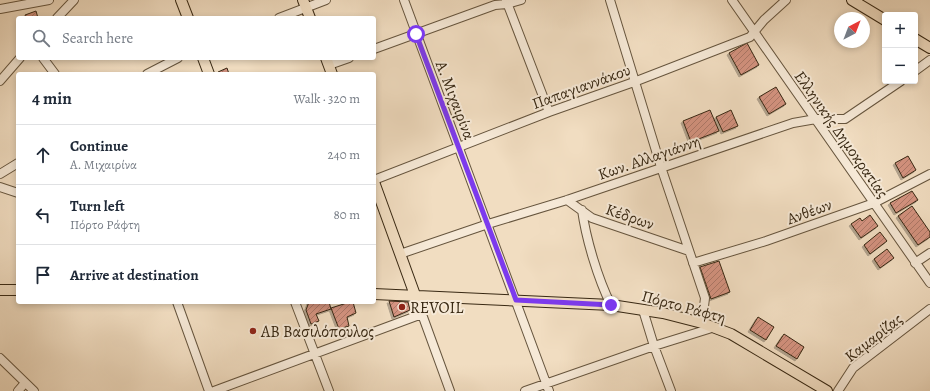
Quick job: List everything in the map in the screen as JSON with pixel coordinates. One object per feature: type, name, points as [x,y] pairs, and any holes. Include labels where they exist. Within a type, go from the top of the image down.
[{"type":"main road","points":[[182,0],[187,16]]},
{"type":"main road","points":[[852,0],[882,18]]},
{"type":"main road","points":[[305,4],[309,16]]},
{"type":"main road","points":[[918,41],[930,48]]},
{"type":"main road","points":[[204,60],[209,72]]},
{"type":"main road","points":[[376,187],[415,295]]},
{"type":"main road","points":[[0,290],[16,290]]},
{"type":"main road","name":"Πόρτο Ράφτη","points":[[376,294],[611,305],[663,313],[715,327],[737,338],[827,391]]},
{"type":"street","points":[[0,9],[49,0]]},
{"type":"street","points":[[59,16],[74,0]]},
{"type":"street","points":[[283,16],[305,4],[326,0]]},
{"type":"street","name":"Α. Μιχαιρίνα","points":[[404,0],[547,387]]},
{"type":"street","points":[[376,48],[495,4],[521,0]]},
{"type":"street","points":[[610,0],[661,167],[706,298],[702,323]]},
{"type":"street","name":"Ελληνικής Δημοκρατίας","points":[[732,0],[930,284]]},
{"type":"street","name":"Παπαγιαννάκου","points":[[376,180],[549,112],[634,82],[750,37],[764,20],[786,0]]},
{"type":"street","points":[[506,2],[549,112]]},
{"type":"street","points":[[0,81],[18,60]]},
{"type":"street","points":[[44,60],[54,72]]},
{"type":"street","points":[[151,72],[174,60]]},
{"type":"street","points":[[329,66],[344,60]]},
{"type":"street","points":[[918,69],[930,60]]},
{"type":"street","name":"Κων. Αλλαγιάννη","points":[[400,254],[488,224],[567,200],[793,123],[816,119],[845,120],[897,84]]},
{"type":"street","points":[[0,174],[16,164]]},
{"type":"street","name":"Ανθέων","points":[[693,263],[766,241],[874,202],[930,174]]},
{"type":"street","points":[[0,187],[16,192]]},
{"type":"street","name":"Κέδρων","points":[[567,200],[592,218],[689,251]]},
{"type":"street","points":[[582,210],[588,241],[606,296],[611,305]]},
{"type":"street","points":[[916,263],[930,253]]},
{"type":"street","points":[[415,295],[450,391]]},
{"type":"street","points":[[178,304],[209,391]]},
{"type":"street","points":[[296,304],[329,391]]},
{"type":"street","name":"Καμαρίζας","points":[[838,391],[853,368],[930,309]]},
{"type":"street","points":[[643,310],[654,346],[671,391]]},
{"type":"street","points":[[214,391],[422,314]]},
{"type":"street","points":[[525,391],[547,387],[654,346],[715,327]]},
{"type":"street","points":[[0,358],[34,391]]},
{"type":"street","points":[[18,391],[26,383]]},
{"type":"building","points":[[36,11],[37,16],[25,16]]},
{"type":"building","points":[[747,43],[759,65],[741,75],[729,53]]},
{"type":"building","points":[[227,68],[228,72],[218,72]]},
{"type":"building","points":[[776,87],[786,104],[769,114],[759,97]]},
{"type":"building","points":[[710,110],[719,131],[691,142],[683,121]]},
{"type":"building","points":[[731,110],[738,126],[723,132],[716,117]]},
{"type":"building","points":[[908,156],[916,170],[903,178],[895,163]]},
{"type":"building","points":[[912,191],[918,200],[896,213],[890,203]]},
{"type":"building","points":[[912,206],[930,232],[930,237],[918,245],[898,216]]},
{"type":"building","points":[[870,215],[878,226],[861,238],[851,224],[860,218],[862,221]]},
{"type":"building","points":[[880,232],[887,241],[870,254],[864,245]]},
{"type":"building","points":[[887,249],[894,258],[880,268],[874,259]]},
{"type":"building","points":[[719,261],[730,292],[711,299],[700,267]]},
{"type":"building","points":[[389,301],[408,302],[410,310],[394,317]]},
{"type":"building","points":[[308,304],[330,304],[331,309],[316,314],[319,321],[311,324],[306,310]]},
{"type":"building","points":[[344,304],[354,304],[356,313],[347,317],[349,326],[339,329],[331,308]]},
{"type":"building","points":[[758,317],[774,327],[766,340],[750,330]]},
{"type":"building","points":[[784,334],[804,347],[797,359],[776,346]]},
{"type":"place","name":"REVOIL","points":[[402,307]]},
{"type":"place","name":"ΑΒ Βασιλόπουλος","points":[[253,331]]},
{"type":"route","points":[[416,34],[516,300],[611,305]]}]
